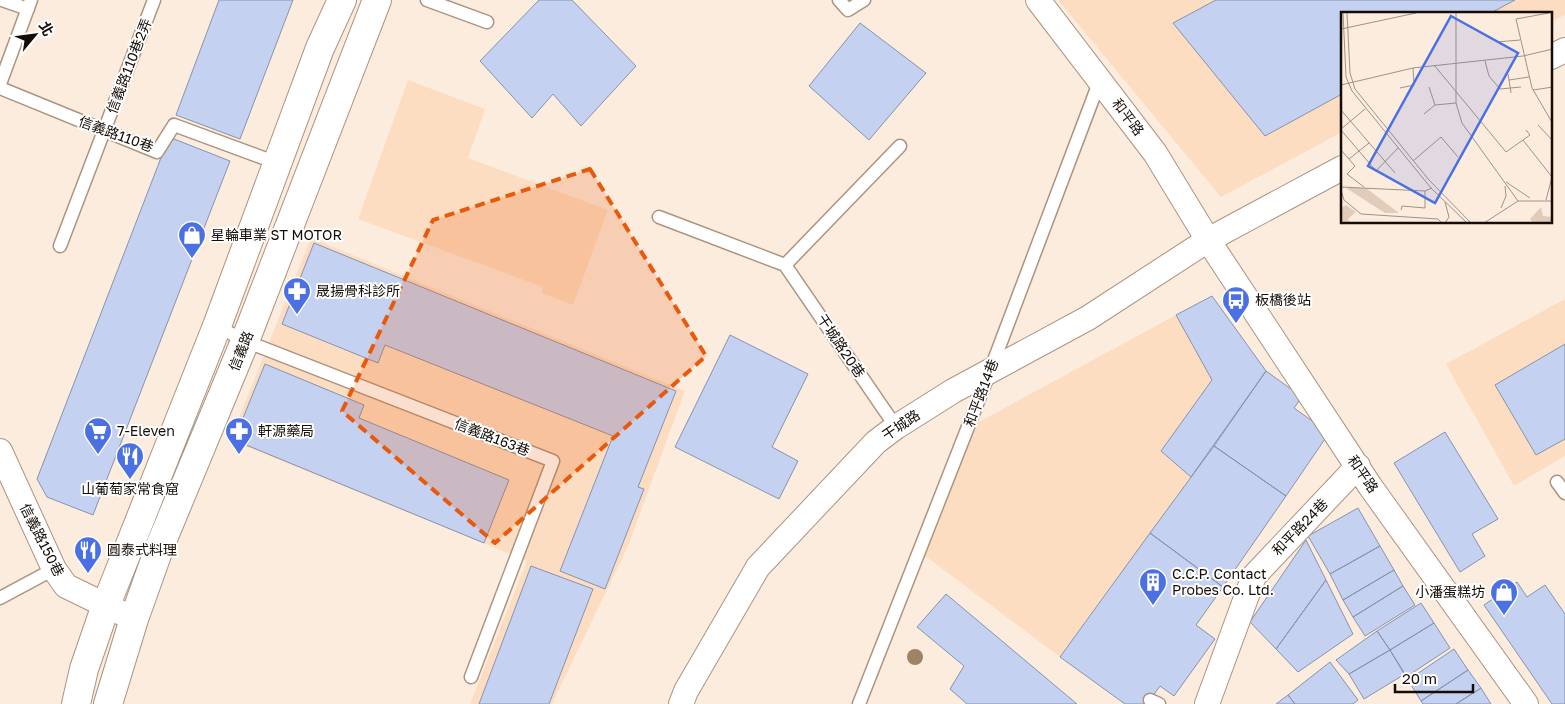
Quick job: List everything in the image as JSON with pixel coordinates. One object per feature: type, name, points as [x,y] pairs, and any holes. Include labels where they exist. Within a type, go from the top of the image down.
[{"type":"street","points":[[76,704],[84,669],[106,605],[217,326],[320,48],[342,0]]},
{"type":"street","name":"信義路","points":[[108,704],[134,619],[160,546],[245,341],[377,0]]},
{"type":"street","name":"和平路","points":[[1038,0],[1155,153],[1208,240],[1358,466],[1526,704]]},
{"type":"street","points":[[1552,57],[1565,50]]},
{"type":"street","points":[[1208,240],[1341,169]]},
{"type":"street","name":"干城路","points":[[681,704],[686,691],[758,567],[876,442],[953,391],[1088,318],[1208,240]]},
{"type":"street","name":"信義路150巷","points":[[0,452],[54,569],[66,586],[134,619]]},
{"type":"street","name":"和平路24巷","points":[[1207,704],[1254,576],[1358,466]]},
{"type":"lane","points":[[0,84],[30,5],[2,0]]},
{"type":"lane","name":"信義路110巷2弄","points":[[60,246],[154,0]]},
{"type":"lane","points":[[427,0],[487,22]]},
{"type":"lane","points":[[839,0],[848,10],[864,0]]},
{"type":"lane","name":"和平路14巷","points":[[858,704],[990,371],[1100,80]]},
{"type":"lane","name":"信義路110巷","points":[[0,88],[157,152],[174,125],[277,163]]},
{"type":"lane","points":[[659,217],[785,265],[900,146]]},
{"type":"lane","name":"干城路20巷","points":[[785,265],[896,427]]},
{"type":"lane","name":"信義路163巷","points":[[217,326],[245,341],[553,461],[471,677]]},
{"type":"lane","points":[[1557,482],[1565,493]]},
{"type":"lane","points":[[0,598],[54,569]]},
{"type":"highlighted area","points":[[590,169],[706,356],[495,543],[342,411],[433,220]]},
{"type":"shaded area","points":[[1058,0],[1565,0],[1565,15],[1552,22],[1552,12],[1341,12],[1341,133],[1221,197]]},
{"type":"shaded area","points":[[408,80],[485,109],[468,158],[608,210],[573,305],[542,293],[543,287],[358,219]]},
{"type":"shaded area","points":[[311,238],[685,391],[628,546],[552,704],[470,704],[527,561],[230,440]]},
{"type":"shaded area","points":[[1565,299],[1565,456],[1514,486],[1446,364]]},
{"type":"shaded area","points":[[1176,315],[1212,380],[1162,451],[1191,477],[1060,657],[920,552],[975,424]]},
{"type":"building","points":[[219,0],[293,0],[240,139],[176,115]]},
{"type":"building","points":[[539,0],[572,0],[636,66],[581,126],[553,94],[532,118],[480,61]]},
{"type":"building","points":[[1216,0],[1515,0],[1493,12],[1341,12],[1341,95],[1265,136],[1173,23]]},
{"type":"building","points":[[860,23],[926,73],[869,140],[809,86]]},
{"type":"building","points":[[169,137],[230,161],[93,515],[47,497],[37,479]]},
{"type":"building","points":[[314,243],[676,391],[638,487],[644,489],[605,589],[560,571],[613,436],[385,345],[378,363],[282,324]]},
{"type":"building","points":[[1212,296],[1266,371],[1191,477],[1161,451],[1212,380],[1176,315]]},
{"type":"building","points":[[730,335],[808,374],[772,447],[798,461],[779,499],[675,447]]},
{"type":"building","points":[[1565,344],[1565,439],[1536,455],[1495,385]]},
{"type":"building","points":[[265,364],[364,405],[359,418],[509,480],[484,543],[234,440]]},
{"type":"building","points":[[1266,371],[1302,397],[1294,408],[1329,433],[1286,496],[1214,446]]},
{"type":"building","points":[[1445,432],[1498,519],[1472,534],[1485,556],[1460,572],[1394,463]]},
{"type":"building","points":[[1214,446],[1286,496],[1223,587],[1150,533]]},
{"type":"building","points":[[1358,508],[1380,546],[1330,574],[1308,536]]},
{"type":"building","name":"C.C.P. Contact Probes Co. Ltd.","points":[[1150,533],[1223,587],[1196,625],[1215,639],[1174,696],[1160,686],[1147,704],[1125,704],[1060,657]]},
{"type":"building","points":[[1306,540],[1326,580],[1276,649],[1250,622]]},
{"type":"building","points":[[1380,546],[1394,570],[1343,600],[1330,574]]},
{"type":"building","points":[[531,566],[593,589],[549,704],[479,704]]},
{"type":"building","points":[[1394,570],[1403,586],[1353,617],[1343,600]]},
{"type":"building","points":[[1326,580],[1353,634],[1298,672],[1276,649]]},
{"type":"building","points":[[1517,582],[1527,597],[1545,585],[1565,614],[1565,704],[1552,704],[1484,605]]},
{"type":"building","points":[[1403,586],[1415,605],[1365,636],[1353,617]]},
{"type":"building","points":[[946,594],[1077,704],[967,704],[950,689],[964,666],[917,627]]},
{"type":"building","points":[[1421,603],[1434,623],[1390,650],[1377,631]]},
{"type":"building","points":[[1434,623],[1450,648],[1406,677],[1390,650]]},
{"type":"building","points":[[1377,631],[1390,650],[1349,674],[1336,660]]},
{"type":"building","points":[[1454,649],[1468,670],[1421,701],[1408,680]]},
{"type":"building","points":[[1390,650],[1405,674],[1364,699],[1349,674]]},
{"type":"building","points":[[1330,662],[1358,700],[1353,704],[1295,704],[1288,695]]},
{"type":"building","points":[[1468,670],[1481,688],[1456,704],[1423,704],[1421,701]]},
{"type":"building","points":[[1481,688],[1491,704],[1456,704]]},
{"type":"building","points":[[1288,695],[1295,704],[1276,704]]},
{"type":"place","name":"星輪車業 ST MOTOR","points":[[192,259]]},
{"type":"place","name":"晟揚骨科診所","points":[[297,315]]},
{"type":"place","name":"板橋後站","points":[[1236,324]]},
{"type":"place","name":"7-Eleven","points":[[98,455]]},
{"type":"place","name":"軒源藥局","points":[[239,455]]},
{"type":"place","name":"山葡萄家常食窟","points":[[130,480]]},
{"type":"place","name":"圓泰式料理","points":[[88,574]]},
{"type":"place","name":"C.C.P. Contact Probes Co. Ltd.","points":[[1153,606]]},
{"type":"place","name":"小潘蛋糕坊","points":[[1504,616]]}]
